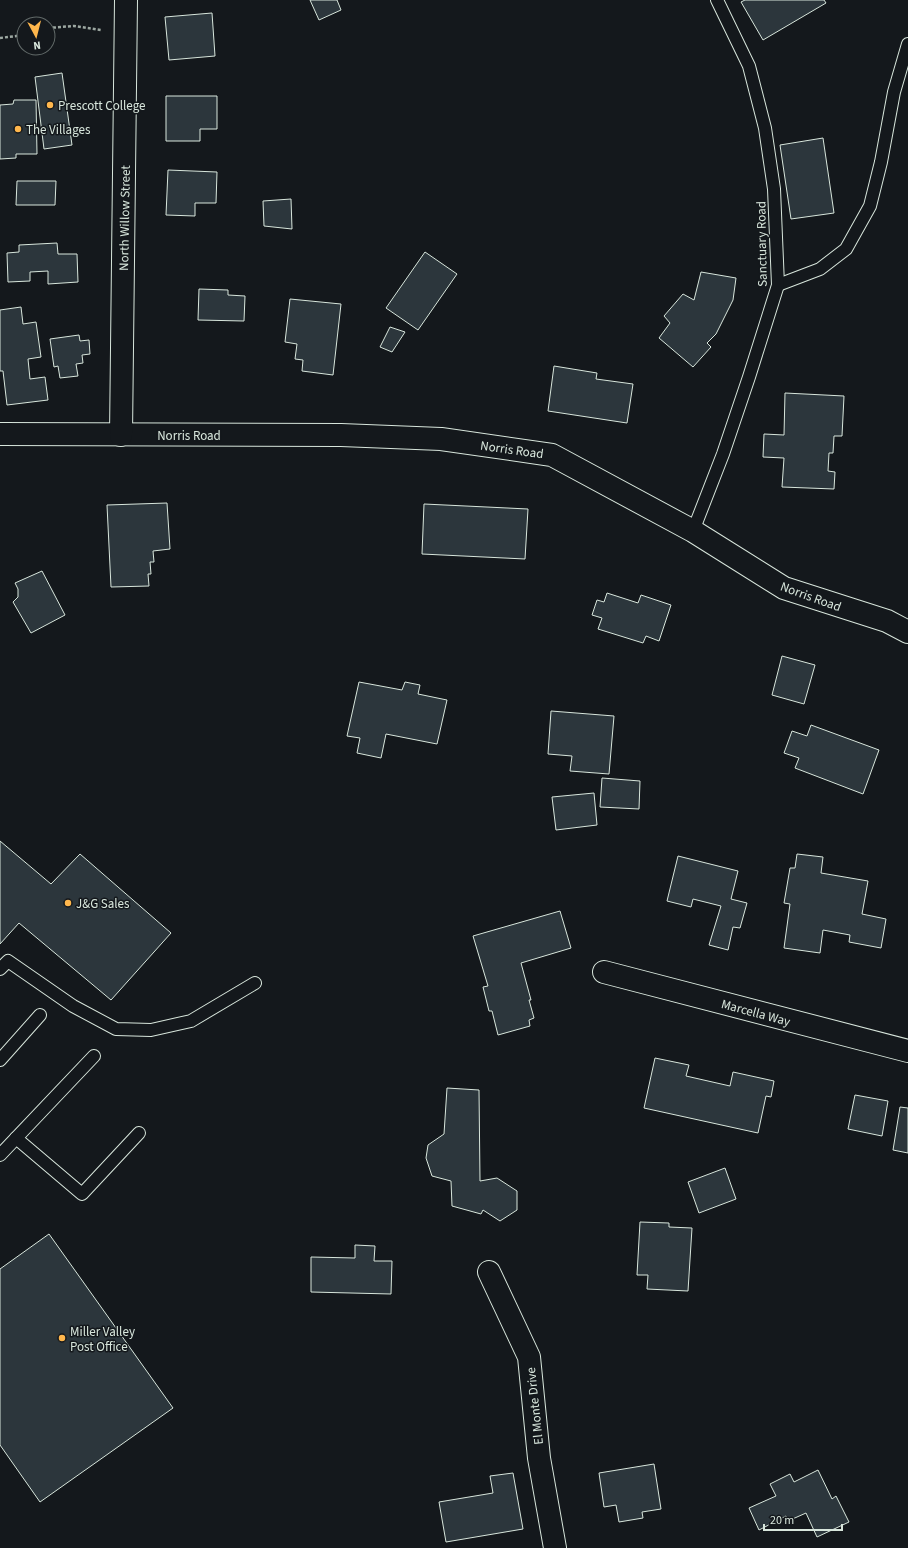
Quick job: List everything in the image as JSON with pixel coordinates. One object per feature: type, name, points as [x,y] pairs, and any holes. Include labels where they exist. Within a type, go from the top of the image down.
[{"type":"street","name":"North Willow Street","points":[[121,435],[126,0]]},
{"type":"street","name":"Norris Road","points":[[0,434],[341,435],[441,439],[552,455],[693,531],[784,588],[887,621],[908,632]]},
{"type":"street","name":"Marcella Way","points":[[604,972],[908,1051]]},
{"type":"street","name":"El Monte Drive","points":[[489,1272],[529,1357],[539,1458],[555,1548]]},
{"type":"lane","name":"Sanctuary Road","points":[[693,531],[723,454],[778,285],[774,189],[765,128],[749,66],[718,0]]},
{"type":"lane","points":[[778,285],[820,269],[846,249],[870,206],[881,162],[894,92],[908,44]]},
{"type":"lane","points":[[0,969],[8,962],[73,1006],[116,1029],[151,1030],[191,1022],[255,983]]},
{"type":"lane","points":[[0,1060],[40,1015]]},
{"type":"lane","points":[[0,1155],[94,1056]]},
{"type":"lane","points":[[16,1138],[82,1194],[139,1133]]},
{"type":"path","points":[[56,27],[74,26],[106,31],[126,37]]},
{"type":"path","points":[[0,38],[16,36]]},
{"type":"building","points":[[310,0],[337,0],[341,10],[319,20]]},
{"type":"building","points":[[745,0],[824,0],[826,3],[763,40],[741,2]]},
{"type":"building","points":[[212,13],[215,56],[169,60],[165,17]]},
{"type":"building","points":[[62,73],[72,145],[44,149],[35,77]]},
{"type":"building","points":[[166,96],[217,96],[217,129],[200,129],[200,141],[166,141]]},
{"type":"building","name":"The Villages","points":[[14,100],[36,100],[37,154],[16,154],[16,158],[0,159],[0,105],[13,104]]},
{"type":"building","points":[[823,138],[834,213],[791,219],[780,145]]},
{"type":"building","points":[[168,170],[217,172],[216,203],[195,203],[195,216],[166,215]]},
{"type":"building","points":[[17,181],[56,181],[55,205],[16,205]]},
{"type":"building","points":[[291,199],[292,229],[264,226],[263,201]]},
{"type":"building","points":[[57,243],[58,254],[77,254],[78,282],[48,284],[48,271],[30,272],[30,281],[8,282],[7,253],[19,252],[19,245]]},
{"type":"building","points":[[425,252],[457,274],[418,330],[386,308]]},
{"type":"building","points":[[701,272],[736,278],[733,300],[716,334],[707,343],[711,347],[693,367],[659,338],[670,323],[664,316],[683,294],[694,300]]},
{"type":"building","points":[[199,289],[228,290],[228,295],[245,296],[244,321],[198,320]]},
{"type":"building","points":[[290,299],[341,304],[333,375],[302,371],[303,360],[295,359],[297,344],[285,342]]},
{"type":"building","points":[[21,307],[23,324],[36,322],[41,357],[28,359],[30,379],[45,377],[48,400],[7,405],[3,371],[0,371],[0,310]]},
{"type":"building","points":[[390,327],[405,332],[392,352],[380,347]]},
{"type":"building","points":[[79,335],[80,341],[89,340],[90,354],[82,355],[83,363],[76,364],[78,376],[60,378],[58,366],[54,367],[50,339]]},
{"type":"building","points":[[554,366],[597,373],[596,379],[633,384],[627,423],[548,411]]},
{"type":"building","points":[[785,393],[844,396],[842,436],[834,436],[833,453],[829,453],[828,471],[835,472],[834,489],[782,487],[784,458],[763,457],[764,434],[784,435]]},
{"type":"building","points":[[167,503],[170,549],[153,551],[154,562],[150,562],[151,574],[148,574],[149,586],[111,587],[107,505]]},
{"type":"building","points":[[424,504],[528,509],[525,559],[422,554]]},
{"type":"building","points":[[42,571],[65,615],[31,633],[13,602],[18,597],[18,589],[15,583]]},
{"type":"building","points":[[607,593],[638,603],[641,595],[671,605],[659,641],[646,636],[643,643],[598,629],[602,618],[592,615],[597,600],[604,602]]},
{"type":"building","points":[[782,656],[815,665],[804,704],[772,695]]},
{"type":"building","points":[[359,682],[402,690],[405,682],[420,685],[418,694],[447,700],[437,744],[386,734],[381,758],[357,753],[360,738],[347,736]]},
{"type":"building","points":[[551,711],[614,716],[609,774],[570,771],[572,756],[548,754]]},
{"type":"building","points":[[811,725],[879,750],[863,794],[795,768],[799,758],[784,753],[792,731],[807,736]]},
{"type":"building","points":[[602,778],[640,781],[639,809],[600,807]]},
{"type":"building","points":[[594,793],[597,825],[556,830],[552,797]]},
{"type":"building","name":"J&G Sales","points":[[0,841],[51,884],[80,854],[171,933],[111,1000],[19,923],[0,944]]},
{"type":"building","points":[[797,854],[823,857],[821,873],[868,881],[862,914],[886,919],[881,948],[849,942],[850,935],[823,930],[820,953],[784,948],[790,904],[784,903],[790,868],[795,868]]},
{"type":"building","points":[[678,856],[738,871],[731,899],[747,903],[740,928],[733,927],[728,950],[709,945],[721,906],[693,899],[691,907],[667,901]]},
{"type":"building","points":[[560,911],[571,948],[521,963],[531,1000],[529,1000],[534,1018],[529,1020],[530,1026],[498,1035],[492,1011],[489,1011],[483,987],[488,986],[473,936]]},
{"type":"building","points":[[655,1058],[689,1065],[686,1076],[730,1086],[733,1072],[774,1081],[771,1097],[766,1096],[758,1133],[644,1108]]},
{"type":"building","points":[[447,1088],[479,1090],[480,1181],[497,1178],[517,1191],[517,1210],[500,1221],[483,1210],[481,1214],[452,1206],[451,1181],[432,1176],[426,1158],[428,1145],[444,1134]]},
{"type":"building","points":[[855,1095],[888,1101],[882,1136],[848,1129]]},
{"type":"building","points":[[900,1107],[908,1108],[908,1153],[893,1150]]},
{"type":"building","points":[[725,1168],[736,1199],[699,1213],[688,1182]]},
{"type":"building","points":[[640,1222],[669,1223],[669,1227],[692,1228],[688,1291],[647,1289],[648,1275],[637,1275]]},
{"type":"building","name":"Miller Valley Post Office","points":[[49,1234],[173,1408],[40,1502],[0,1445],[0,1269]]},
{"type":"building","points":[[355,1245],[375,1246],[374,1261],[392,1261],[391,1294],[311,1292],[311,1257],[355,1258]]},
{"type":"building","points":[[654,1464],[661,1509],[642,1512],[643,1518],[619,1522],[616,1505],[604,1507],[599,1473]]},
{"type":"building","points":[[818,1470],[832,1499],[836,1496],[849,1522],[817,1537],[806,1513],[788,1521],[786,1516],[759,1530],[749,1508],[776,1496],[770,1484],[790,1474],[794,1482]]},
{"type":"building","points":[[513,1473],[523,1529],[446,1542],[439,1502],[493,1493],[490,1476]]},
{"type":"place","name":"Prescott College","points":[[50,105]]},
{"type":"place","name":"The Villages","points":[[18,129]]},
{"type":"place","name":"J&G Sales","points":[[68,903]]},
{"type":"place","name":"Miller Valley Post Office","points":[[62,1338]]}]
